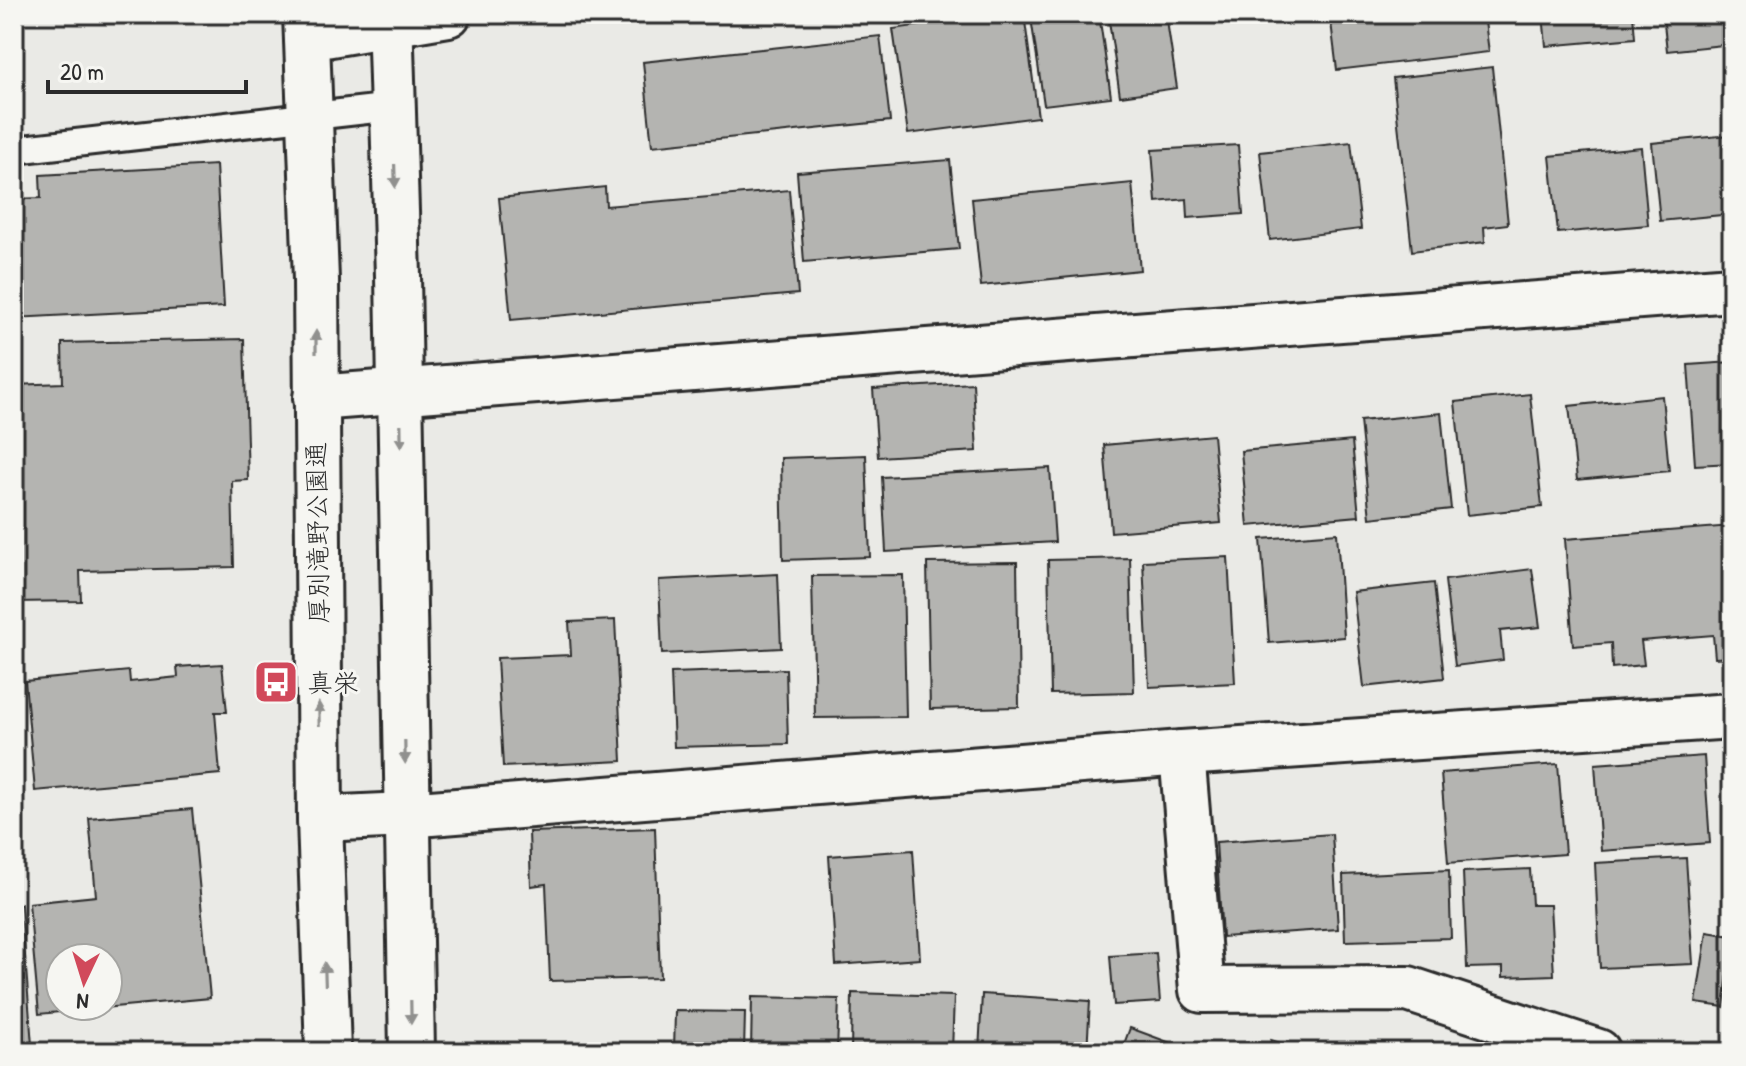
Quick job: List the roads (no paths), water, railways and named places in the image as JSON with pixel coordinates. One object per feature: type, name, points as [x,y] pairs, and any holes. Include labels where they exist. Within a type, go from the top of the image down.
[{"type":"street","points":[[306,26],[448,14]]},
{"type":"street","points":[[391,20],[401,393],[412,1052]]},
{"type":"street","name":"厚別滝野公園通","points":[[306,26],[316,280],[320,819],[328,1052]]},
{"type":"street","points":[[316,398],[1732,289]]},
{"type":"street","points":[[320,819],[406,815],[1182,753],[1732,716]]},
{"type":"street","points":[[1182,753],[1202,990],[1408,989],[1598,1052]]},
{"type":"lane","points":[[14,150],[393,107]]},
{"type":"place","name":"真栄","points":[[276,682]]}]
